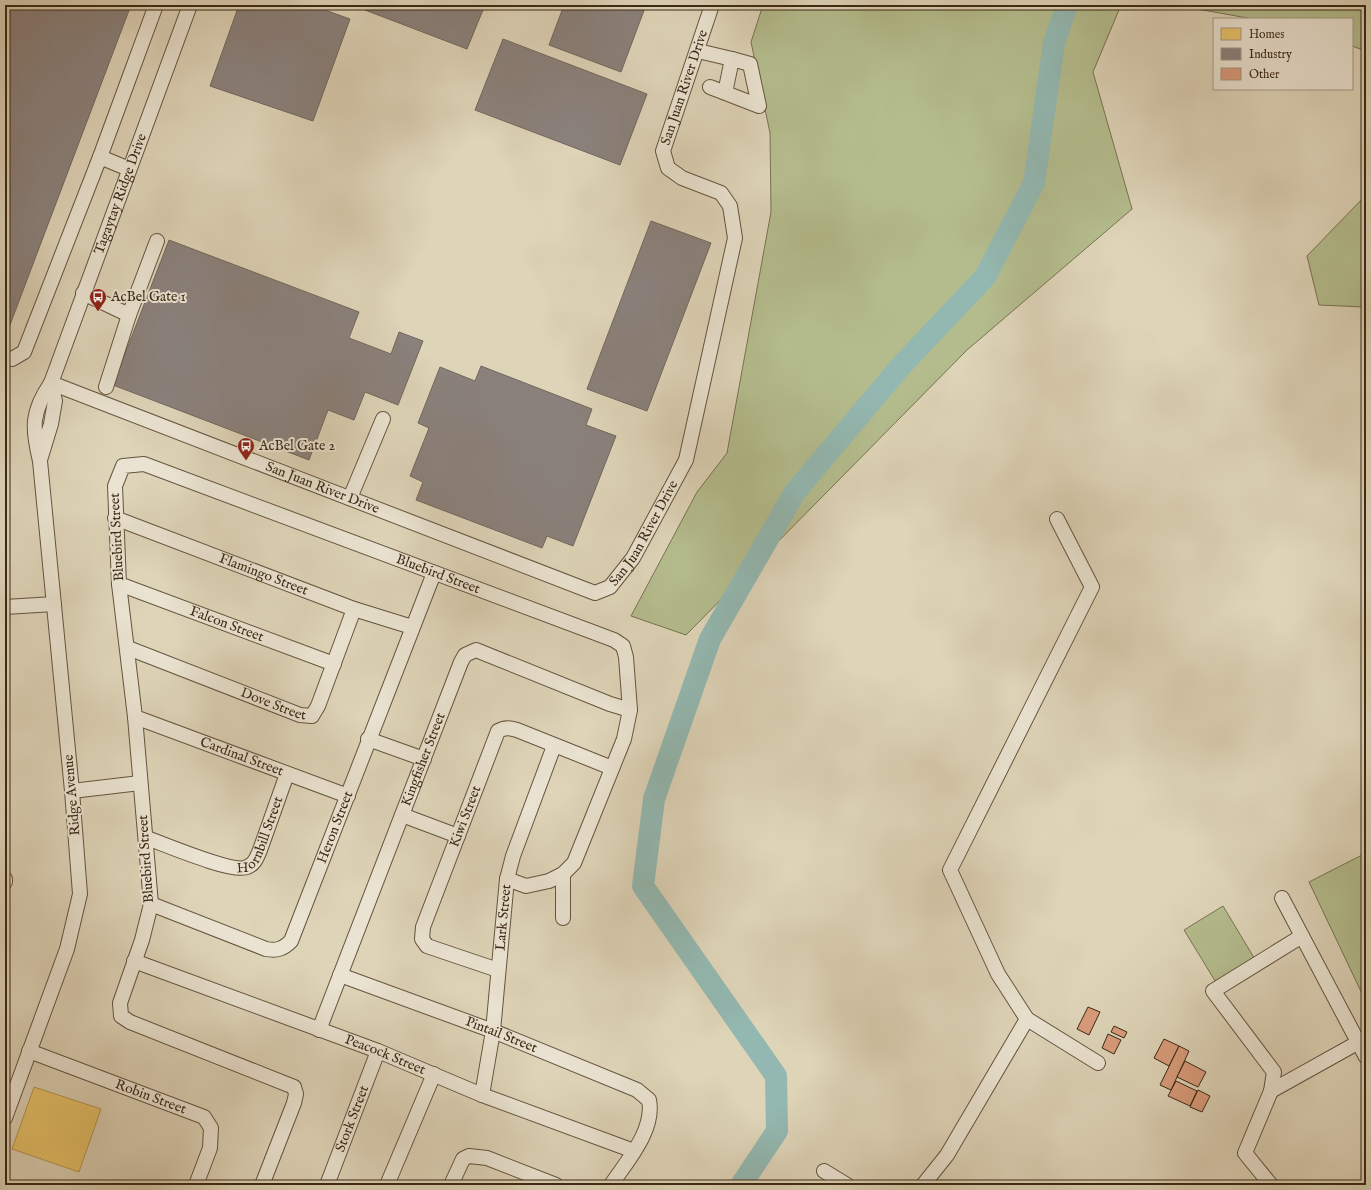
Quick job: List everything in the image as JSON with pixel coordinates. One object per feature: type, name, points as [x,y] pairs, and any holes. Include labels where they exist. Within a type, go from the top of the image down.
[{"type":"street","points":[[5,356],[12,359],[24,352],[100,157],[156,5]]},
{"type":"street","name":"Tagaytay Ridge Drive","points":[[40,460],[36,444],[34,422],[40,399],[51,383],[190,5]]},
{"type":"street","name":"San Juan River Drive","points":[[51,383],[595,593],[610,587],[633,558],[686,460],[735,238],[730,206],[721,193],[682,178],[668,168],[663,151],[698,51],[712,5]]},
{"type":"street","points":[[698,51],[750,64],[759,106],[710,87]]},
{"type":"street","points":[[725,93],[732,59]]},
{"type":"street","points":[[100,157],[129,169]]},
{"type":"street","points":[[106,386],[129,315],[157,241]]},
{"type":"street","points":[[83,293],[129,315]]},
{"type":"street","points":[[350,498],[383,419]]},
{"type":"street","name":"Ridge Avenue","points":[[5,1118],[67,949],[80,894],[72,791],[40,460]]},
{"type":"street","name":"Bluebird Street","points":[[262,1185],[294,1103],[296,1094],[294,1087],[130,1022],[121,1016],[120,1003],[151,904],[147,838],[140,783],[135,717],[128,648],[119,584],[115,518],[115,486],[123,466],[144,464],[619,643],[623,646],[626,657],[630,710],[624,739],[574,863],[563,874],[550,880],[526,886],[507,879]]},
{"type":"street","name":"Flamingo Street","points":[[115,518],[354,609],[412,627]]},
{"type":"street","points":[[1056,519],[1092,588],[950,870],[998,974],[1027,1019],[1098,1063]]},
{"type":"street","name":"Heron Street","points":[[151,904],[266,949],[274,950],[283,948],[291,941],[348,796],[368,739],[434,573]]},
{"type":"street","name":"Falcon Street","points":[[119,584],[334,664]]},
{"type":"street","points":[[5,607],[54,604]]},
{"type":"street","name":"Dove Street","points":[[128,648],[306,717],[312,716],[316,712],[354,609]]},
{"type":"street","name":"Kingfisher Street","points":[[319,1030],[465,655],[476,650],[610,704],[630,710]]},
{"type":"street","name":"Cardinal Street","points":[[135,717],[348,796]]},
{"type":"street","name":"Kiwi Street","points":[[498,970],[427,946],[422,939],[423,927],[498,731],[502,728],[509,728],[612,768]]},
{"type":"street","points":[[368,739],[424,759]]},
{"type":"street","name":"Lark Street","points":[[482,1095],[492,1031],[507,879],[513,856],[554,746]]},
{"type":"street","name":"Hornbill Street","points":[[147,838],[231,868],[248,867],[255,862],[287,774]]},
{"type":"street","points":[[72,791],[140,783]]},
{"type":"street","points":[[402,815],[458,836]]},
{"type":"street","points":[[563,874],[563,918]]},
{"type":"street","points":[[1282,898],[1366,1057]]},
{"type":"street","points":[[1271,1185],[1245,1153],[1271,1092],[1274,1072],[1213,991],[1302,936]]},
{"type":"street","name":"Peacock Street","points":[[134,962],[378,1052],[482,1095],[634,1151]]},
{"type":"street","name":"Pintail Street","points":[[340,975],[492,1031],[637,1090],[649,1100],[651,1110],[648,1122],[634,1151]]},
{"type":"street","points":[[923,1185],[948,1155],[1027,1019]]},
{"type":"street","points":[[1271,1092],[1359,1042]]},
{"type":"street","name":"Robin Street","points":[[30,1050],[204,1117],[211,1128],[210,1148],[196,1185]]},
{"type":"street","name":"Stork Street","points":[[327,1185],[378,1052]]},
{"type":"street","points":[[387,1185],[434,1074]]},
{"type":"street","points":[[611,1185],[634,1151]]},
{"type":"street","points":[[451,1185],[457,1168],[463,1159],[469,1156],[487,1158],[556,1185]]},
{"type":"street","points":[[824,1171],[847,1185]]},
{"type":"green space","points":[[763,5],[1121,5],[1093,72],[1132,209],[967,350],[686,635],[631,616],[697,492],[727,453],[771,212],[770,133],[751,42]]},
{"type":"green space","points":[[1175,5],[1366,5],[1366,51],[1353,46],[1353,18],[1247,18]]},
{"type":"green space","points":[[1366,195],[1366,305],[1364,307],[1319,305],[1307,256]]},
{"type":"green space","points":[[1366,853],[1366,1002],[1309,882]]},
{"type":"green space","points":[[1223,906],[1256,961],[1217,984],[1184,930]]},
{"type":"building: Homes","points":[[34,1087],[101,1109],[79,1172],[12,1149]]},
{"type":"building: Industry","points":[[5,5],[131,5],[5,338]]},
{"type":"building: Industry","points":[[239,5],[311,5],[350,19],[313,121],[210,86]]},
{"type":"building: Industry","points":[[352,5],[485,5],[467,49]]},
{"type":"building: Industry","points":[[564,5],[646,5],[621,72],[549,45]]},
{"type":"building: Industry","points":[[503,39],[647,94],[620,165],[475,110]]},
{"type":"building: Industry","points":[[651,221],[711,243],[647,411],[587,389]]},
{"type":"building: Industry","points":[[169,240],[359,312],[349,338],[391,354],[399,332],[423,341],[398,405],[365,392],[354,420],[328,410],[309,460],[113,385]]},
{"type":"building: Industry","points":[[481,366],[592,409],[586,425],[616,436],[573,546],[547,536],[542,548],[416,500],[423,482],[410,476],[429,428],[418,423],[440,367],[475,381]]},
{"type":"building: Other","points":[[1088,1007],[1100,1012],[1089,1035],[1077,1029]]},
{"type":"building: Other","points":[[1114,1026],[1127,1032],[1124,1038],[1111,1032]]},
{"type":"building: Other","points":[[1108,1034],[1121,1040],[1114,1054],[1102,1048]]},
{"type":"building: Other","points":[[1164,1039],[1179,1046],[1169,1066],[1154,1058]]},
{"type":"building: Other","points":[[1179,1046],[1189,1051],[1171,1090],[1160,1085]]},
{"type":"building: Other","points":[[1185,1061],[1206,1072],[1198,1087],[1177,1077]]},
{"type":"building: Other","points":[[1176,1081],[1197,1091],[1190,1106],[1168,1096]]},
{"type":"building: Other","points":[[1198,1090],[1210,1096],[1202,1112],[1190,1107]]},
{"type":"waterway","points":[[741,1185],[777,1131],[776,1076],[643,886],[654,799],[710,639],[795,492],[901,366],[985,277],[1034,183],[1054,43],[1067,5]]},
{"type":"place","name":"AcBel Gate 1","points":[[98,312]]},
{"type":"place","name":"AcBel Gate 2","points":[[246,461]]}]
